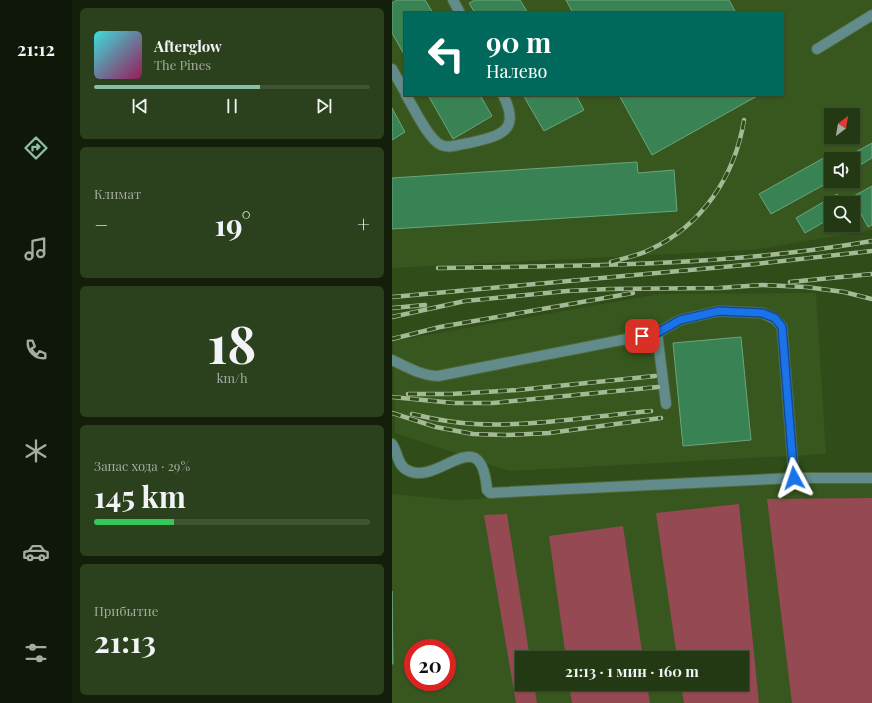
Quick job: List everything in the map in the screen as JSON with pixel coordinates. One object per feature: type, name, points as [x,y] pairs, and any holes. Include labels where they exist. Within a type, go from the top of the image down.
[{"type":"lane","points":[[453,0],[459,12]]},
{"type":"lane","points":[[817,49],[872,15]]},
{"type":"lane","points":[[392,68],[404,90]]},
{"type":"lane","points":[[407,96],[427,132],[441,145],[452,146],[494,137],[505,130],[510,120],[509,107],[504,96]]},
{"type":"lane","points":[[392,360],[423,374],[438,376],[657,333],[680,320],[719,311],[762,313],[775,318],[782,327],[794,478]]},
{"type":"lane","points":[[657,333],[666,404]]},
{"type":"lane","points":[[392,444],[400,464],[406,470],[414,473],[424,473],[463,457],[475,457],[482,464],[486,476],[487,490],[490,493],[794,478],[872,478]]},
{"type":"shaded area","points":[[392,0],[872,0],[872,230],[753,250],[392,268]]},
{"type":"shaded area","points":[[816,293],[826,454],[510,471],[395,433],[393,341],[659,294]]},
{"type":"shaded area","points":[[872,480],[872,703],[392,703],[392,494],[453,500]]},
{"type":"shaded area","points":[[872,498],[872,703],[792,703],[767,499]]},
{"type":"shaded area","points":[[739,504],[759,703],[684,703],[682,691],[749,691],[749,651],[676,651],[656,513]]},
{"type":"shaded area","points":[[507,514],[529,651],[515,651],[515,691],[535,691],[537,703],[516,703],[484,515]]},
{"type":"shaded area","points":[[623,526],[642,651],[565,651],[549,536]]},
{"type":"shaded area","points":[[570,691],[648,691],[650,703],[572,703]]},
{"type":"building","points":[[397,0],[425,0],[432,12],[404,12],[404,54],[392,33],[392,3]]},
{"type":"building","points":[[475,0],[520,0],[527,12],[474,12],[469,3]]},
{"type":"building","points":[[566,0],[729,0],[735,12],[572,12]]},
{"type":"building","points":[[429,96],[481,96],[492,116],[453,139]]},
{"type":"building","points":[[524,96],[577,96],[584,110],[544,131]]},
{"type":"building","points":[[620,96],[757,96],[652,155]]},
{"type":"building","points":[[392,108],[405,132],[392,140]]},
{"type":"building","points":[[872,143],[872,158],[860,165],[860,152],[856,152]]},
{"type":"building","points":[[824,158],[824,185],[771,214],[759,194]]},
{"type":"building","points":[[637,162],[638,173],[674,170],[677,211],[392,229],[392,178]]},
{"type":"building","points":[[872,186],[872,225],[868,227],[860,212],[860,196],[854,196]]},
{"type":"building","points":[[824,202],[824,222],[805,233],[796,218]]},
{"type":"building","points":[[741,337],[751,440],[683,446],[673,343]]},
{"type":"building","points":[[392,591],[393,664],[392,664]]},
{"type":"railway","points":[[611,262],[644,252],[668,240],[700,213],[713,197],[733,161],[740,141],[744,120]]},
{"type":"railway","points":[[438,268],[601,265],[710,260],[818,249],[872,241]]},
{"type":"railway","points":[[392,297],[756,264],[872,251]]},
{"type":"railway","points":[[790,282],[872,274]]},
{"type":"railway","points":[[392,317],[465,301],[567,291],[609,289],[719,288],[762,285],[806,287],[844,292],[872,299]]},
{"type":"railway","points":[[392,339],[440,327],[633,293]]},
{"type":"railway","points":[[392,308],[425,305]]},
{"type":"railway","points":[[408,394],[451,394],[518,390],[655,376]]},
{"type":"railway","points":[[392,397],[454,403],[493,403],[658,387]]},
{"type":"railway","points":[[412,414],[459,423],[497,425],[541,423],[651,411]]},
{"type":"railway","points":[[392,413],[436,427],[473,434],[506,435],[549,433],[661,418]]},
{"type":"route","points":[[642,336],[657,333],[680,320],[719,311],[762,313],[775,318],[782,327],[794,478]]}]
